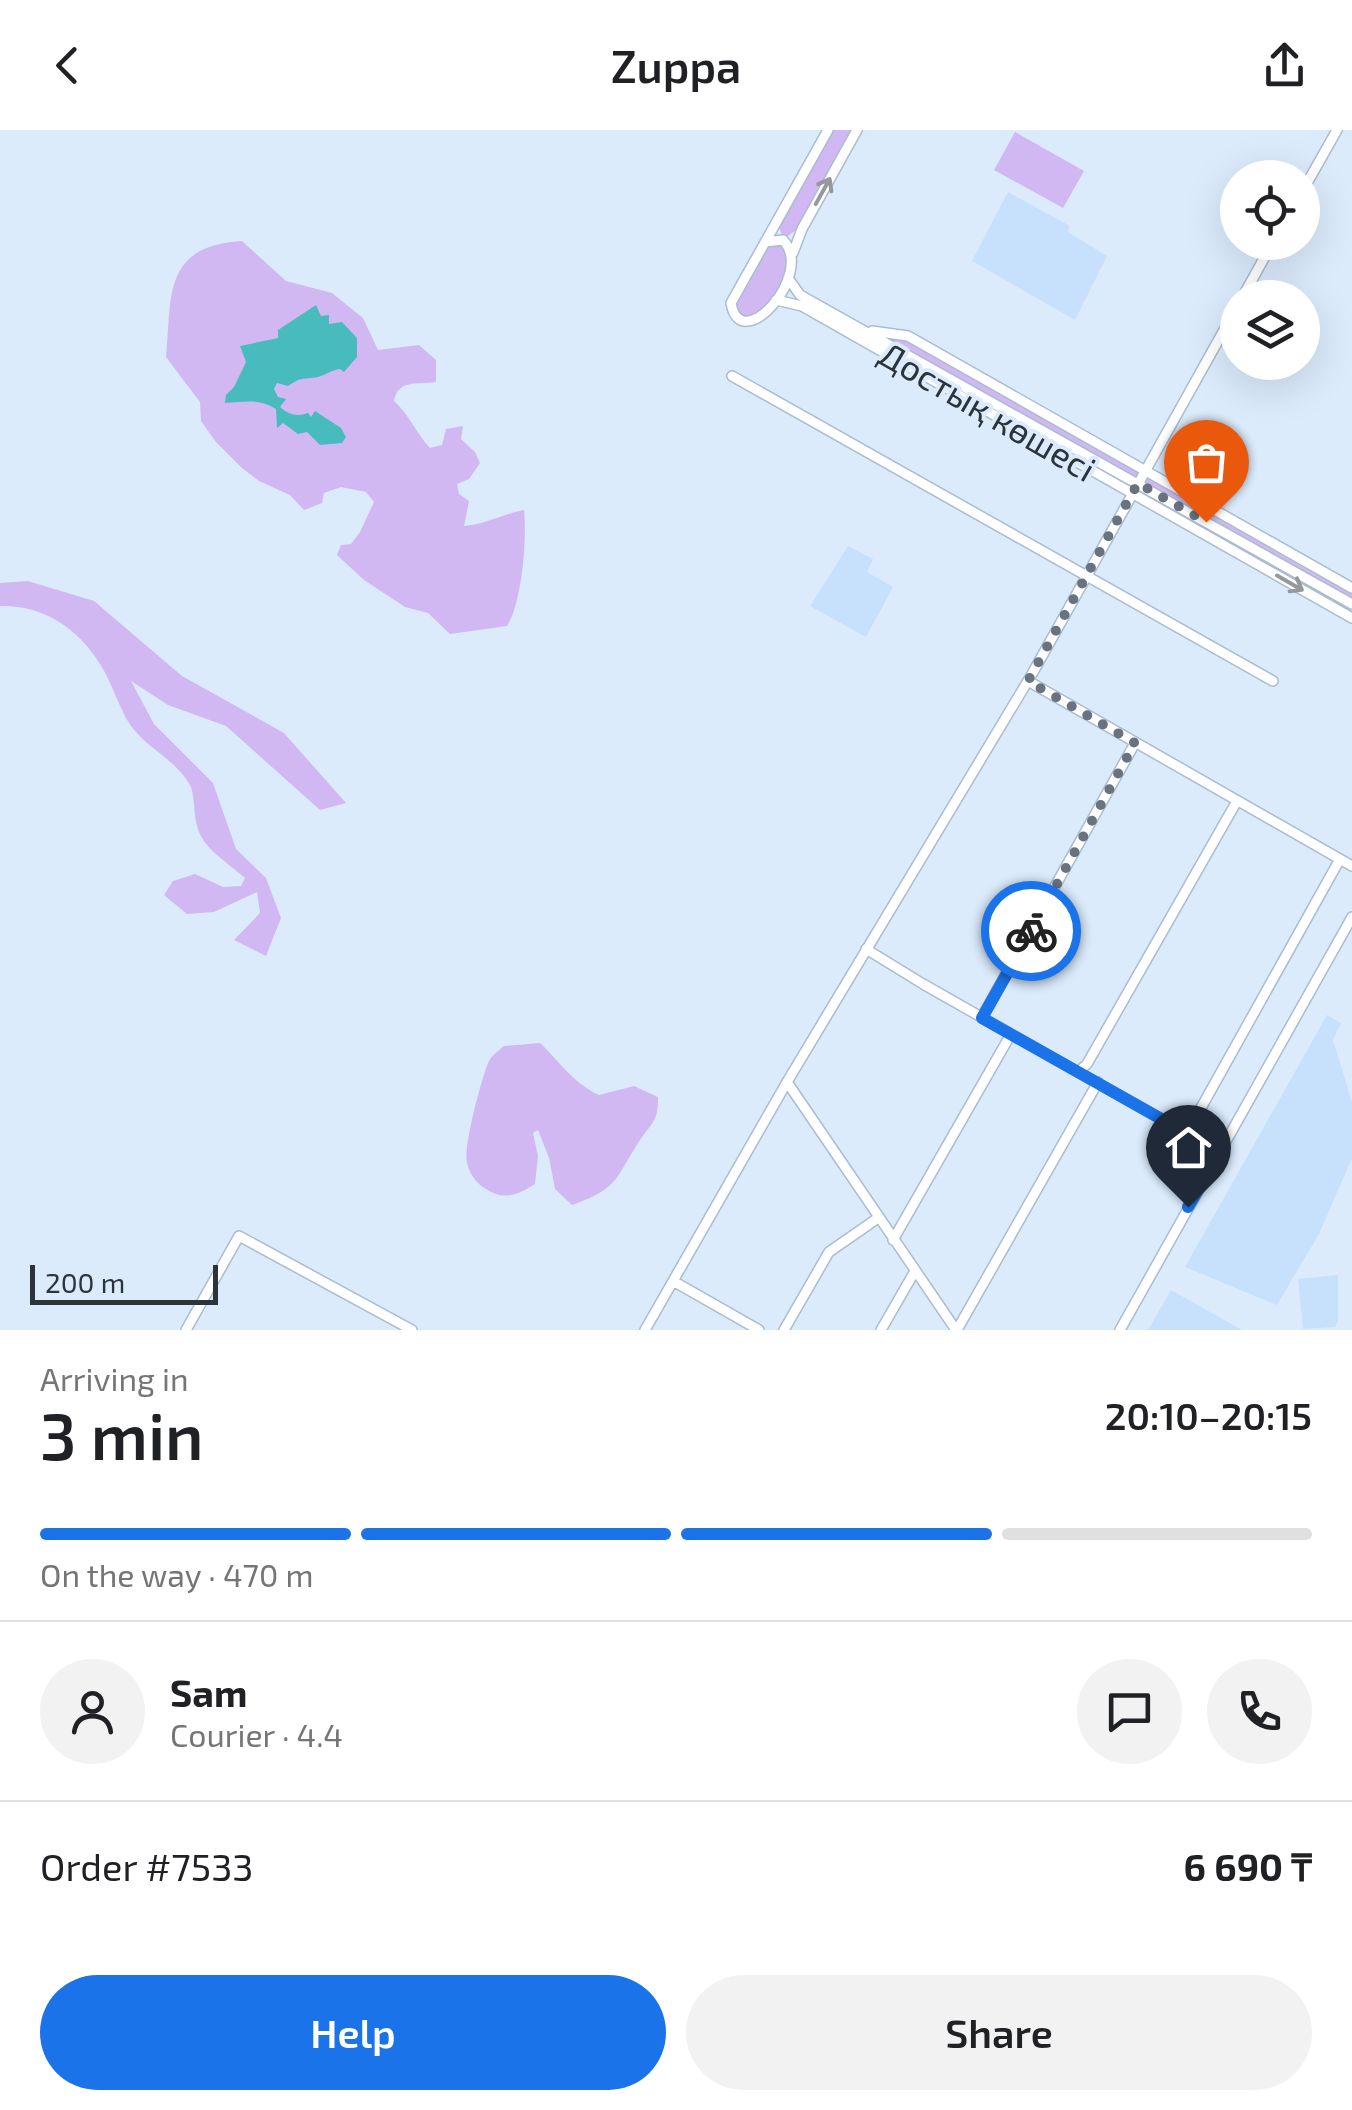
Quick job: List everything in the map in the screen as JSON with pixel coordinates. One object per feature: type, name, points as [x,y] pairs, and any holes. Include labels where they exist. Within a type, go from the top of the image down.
[{"type":"street","points":[[828,130],[731,303],[732,311],[743,322],[754,322],[776,300],[788,278],[792,253],[802,229],[857,130]]},
{"type":"street","points":[[1320,160],[1337,130]]},
{"type":"street","points":[[765,242],[783,240],[792,253]]},
{"type":"street","name":"Достық көшесі","points":[[788,278],[800,295],[1352,604]]},
{"type":"street","name":"Достық көшесі","points":[[776,300],[802,306],[1352,618]]},
{"type":"street","points":[[868,331],[908,336],[1352,588]]},
{"type":"street","points":[[646,1330],[786,1082],[1028,681],[1220,337]]},
{"type":"street","points":[[732,376],[1273,681]]},
{"type":"street","points":[[1028,681],[1352,866]]},
{"type":"street","points":[[982,1018],[1135,743]]},
{"type":"street","points":[[1078,1072],[1236,801]]},
{"type":"street","points":[[1188,1134],[1340,859]]},
{"type":"street","points":[[1120,1330],[1352,917]]},
{"type":"street","points":[[866,948],[1220,1152]]},
{"type":"street","points":[[893,1240],[1011,1034]]},
{"type":"street","points":[[786,1082],[956,1330],[1098,1082]]},
{"type":"street","points":[[784,1330],[829,1252],[878,1218]]},
{"type":"street","points":[[186,1330],[239,1236],[412,1330]]},
{"type":"street","points":[[881,1330],[915,1272]]},
{"type":"street","points":[[673,1281],[759,1330]]},
{"type":"shaded area","points":[[831,130],[852,130],[795,231],[786,237],[778,225]]},
{"type":"shaded area","points":[[1015,132],[1084,171],[1063,208],[994,170]]},
{"type":"shaded area","points":[[1008,192],[1070,226],[1068,232],[1107,256],[1075,320],[972,261]]},
{"type":"shaded area","points":[[242,241],[286,281],[332,293],[363,318],[378,350],[419,345],[436,360],[436,382],[404,386],[394,401],[430,448],[442,445],[446,429],[463,426],[461,439],[480,463],[469,479],[457,484],[459,494],[469,501],[464,526],[524,510],[522,570],[507,626],[450,634],[428,613],[405,607],[364,580],[337,555],[341,545],[351,544],[360,532],[374,502],[366,492],[341,487],[324,493],[322,503],[304,510],[290,495],[242,468],[201,421],[200,402],[166,357],[172,295],[184,264],[197,253]]},
{"type":"shaded area","points":[[782,242],[790,253],[776,295],[763,309],[741,319],[735,303],[767,245]]},
{"type":"shaded area","points":[[316,305],[321,316],[329,315],[329,324],[342,322],[357,338],[357,357],[344,372],[340,369],[288,386],[277,383],[274,389],[278,397],[286,399],[280,407],[287,412],[308,413],[311,417],[315,411],[341,428],[346,437],[342,443],[320,445],[307,432],[298,434],[283,423],[277,428],[276,409],[264,403],[225,403],[246,362],[240,346],[278,338],[278,330]]},
{"type":"shaded area","points":[[886,338],[907,338],[1352,592],[1352,600]]},
{"type":"shaded area","points":[[848,546],[873,559],[867,572],[893,587],[866,637],[810,606]]},
{"type":"shaded area","points":[[28,581],[94,601],[182,676],[284,733],[346,803],[320,810],[226,726],[168,705],[131,681],[154,724],[213,783],[236,849],[266,878],[281,918],[266,956],[234,940],[260,913],[257,892],[214,912],[187,914],[164,895],[173,881],[195,874],[223,887],[241,886],[245,878],[205,842],[196,823],[190,785],[131,726],[91,651],[70,630],[45,614],[0,606],[0,583]]},
{"type":"shaded area","points":[[1327,1015],[1341,1023],[1333,1040],[1352,1102],[1352,1158],[1319,1234],[1277,1305],[1185,1267]]},
{"type":"shaded area","points":[[540,1043],[574,1078],[599,1095],[634,1086],[658,1097],[654,1121],[615,1180],[599,1193],[572,1205],[555,1189],[538,1130],[533,1133],[538,1156],[535,1184],[524,1190],[508,1195],[491,1192],[476,1180],[467,1163],[470,1129],[489,1060],[504,1046]]},
{"type":"shaded area","points":[[1338,1275],[1335,1327],[1303,1329],[1298,1279]]},
{"type":"shaded area","points":[[1171,1290],[1242,1330],[1148,1330]]},
{"type":"way so far","points":[[1031,931],[1135,743],[1028,681],[1138,483],[1206,522]]},
{"type":"route","points":[[1031,931],[982,1018],[1220,1152],[1188,1207]]}]
